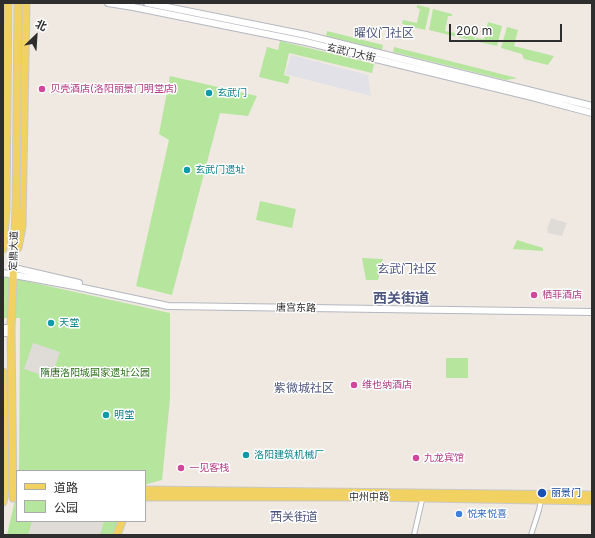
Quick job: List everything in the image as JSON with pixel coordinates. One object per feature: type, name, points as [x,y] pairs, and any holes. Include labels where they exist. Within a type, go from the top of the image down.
[{"type":"main road","name":"定鼎大道","points":[[3,249],[8,3]]},
{"type":"main road","name":"定鼎大道","points":[[15,498],[11,330],[19,208],[18,3]]},
{"type":"main road","points":[[19,208],[25,89],[26,3]]},
{"type":"main road","points":[[3,89],[25,89]]},
{"type":"main road","points":[[3,372],[3,502]]},
{"type":"main road","points":[[4,489],[15,489]]},
{"type":"main road","name":"中州中路","points":[[146,490],[424,495],[592,501]]},
{"type":"main road","name":"中州中路","points":[[146,497],[592,495]]},
{"type":"main road","points":[[3,498],[15,498]]},
{"type":"main road","points":[[117,535],[122,522]]},
{"type":"street","name":"玄武门大街","points":[[108,3],[306,42],[592,113]]},
{"type":"street","name":"玄武门大街","points":[[147,3],[306,35],[592,106]]},
{"type":"street","name":"唐宫东路","points":[[3,273],[14,271],[169,302],[592,308]]},
{"type":"street","name":"唐宫东路","points":[[14,271],[168,306],[592,312]]},
{"type":"street","points":[[3,328],[11,330]]},
{"type":"street","points":[[3,333],[11,330]]},
{"type":"street","points":[[414,535],[424,495]]},
{"type":"street","points":[[531,535],[541,500]]},
{"type":"shaded area","points":[[291,55],[368,75],[371,96],[285,74]]},
{"type":"shaded area","points":[[551,218],[567,223],[562,236],[548,233],[547,229]]},
{"type":"shaded area","points":[[33,343],[60,352],[51,378],[24,369]]},
{"type":"shaded area","points":[[32,522],[104,522],[100,535],[28,535]]},
{"type":"green space","points":[[417,5],[430,8],[425,30],[402,24],[403,20],[417,23],[420,9],[417,8]]},
{"type":"green space","points":[[433,9],[452,14],[452,16],[448,16],[445,31],[475,37],[474,41],[429,30]]},
{"type":"green space","points":[[488,22],[502,26],[497,46],[475,41],[476,38],[484,39]]},
{"type":"green space","points":[[507,27],[518,30],[514,46],[554,56],[548,65],[524,59],[522,54],[501,48]]},
{"type":"green space","points":[[327,31],[383,45],[382,50],[326,36]]},
{"type":"green space","points":[[280,41],[374,64],[372,73],[289,53],[284,75],[290,77],[288,84],[259,77],[267,47],[278,50]]},
{"type":"green space","points":[[394,47],[517,78],[506,80],[393,52]]},
{"type":"green space","points":[[170,76],[257,96],[248,116],[220,113],[172,295],[136,286],[169,140],[159,134]]},
{"type":"green space","points":[[260,201],[296,209],[292,228],[256,220]]},
{"type":"green space","points":[[517,240],[543,248],[543,251],[513,249]]},
{"type":"green space","points":[[362,258],[383,259],[378,280],[366,280]]},
{"type":"green space","name":"隋唐洛阳城国家遗址公园","points":[[3,276],[170,313],[170,399],[162,480],[146,486],[146,470],[19,470],[20,318],[3,318]]},
{"type":"green space","points":[[446,358],[468,358],[468,378],[446,378]]},
{"type":"green space","points":[[16,495],[16,522],[119,522],[114,535],[7,535]]},
{"type":"place","name":"贝壳酒店(洛阳丽景门明堂店)","points":[[42,89]]},
{"type":"place","name":"玄武门","points":[[209,93]]},
{"type":"place","name":"玄武门遗址","points":[[187,170]]},
{"type":"place","name":"栖菲酒店","points":[[534,295]]},
{"type":"place","name":"天堂","points":[[51,323]]},
{"type":"place","name":"维也纳酒店","points":[[354,385]]},
{"type":"place","name":"明堂","points":[[106,415]]},
{"type":"place","name":"洛阳建筑机械厂","points":[[246,455]]},
{"type":"place","name":"九龙宾馆","points":[[416,458]]},
{"type":"place","name":"一见客栈","points":[[181,468]]},
{"type":"place","name":"丽景门","points":[[542,493]]},
{"type":"place","name":"悦来悦喜","points":[[459,514]]},
{"type":"district","name":"曜仪门社区","points":[[384,33]]},
{"type":"district","name":"玄武门社区","points":[[407,269]]},
{"type":"district","name":"西关街道","points":[[401,299]]},
{"type":"district","name":"紫微城社区","points":[[304,388]]},
{"type":"district","name":"西关街道","points":[[294,517]]}]
